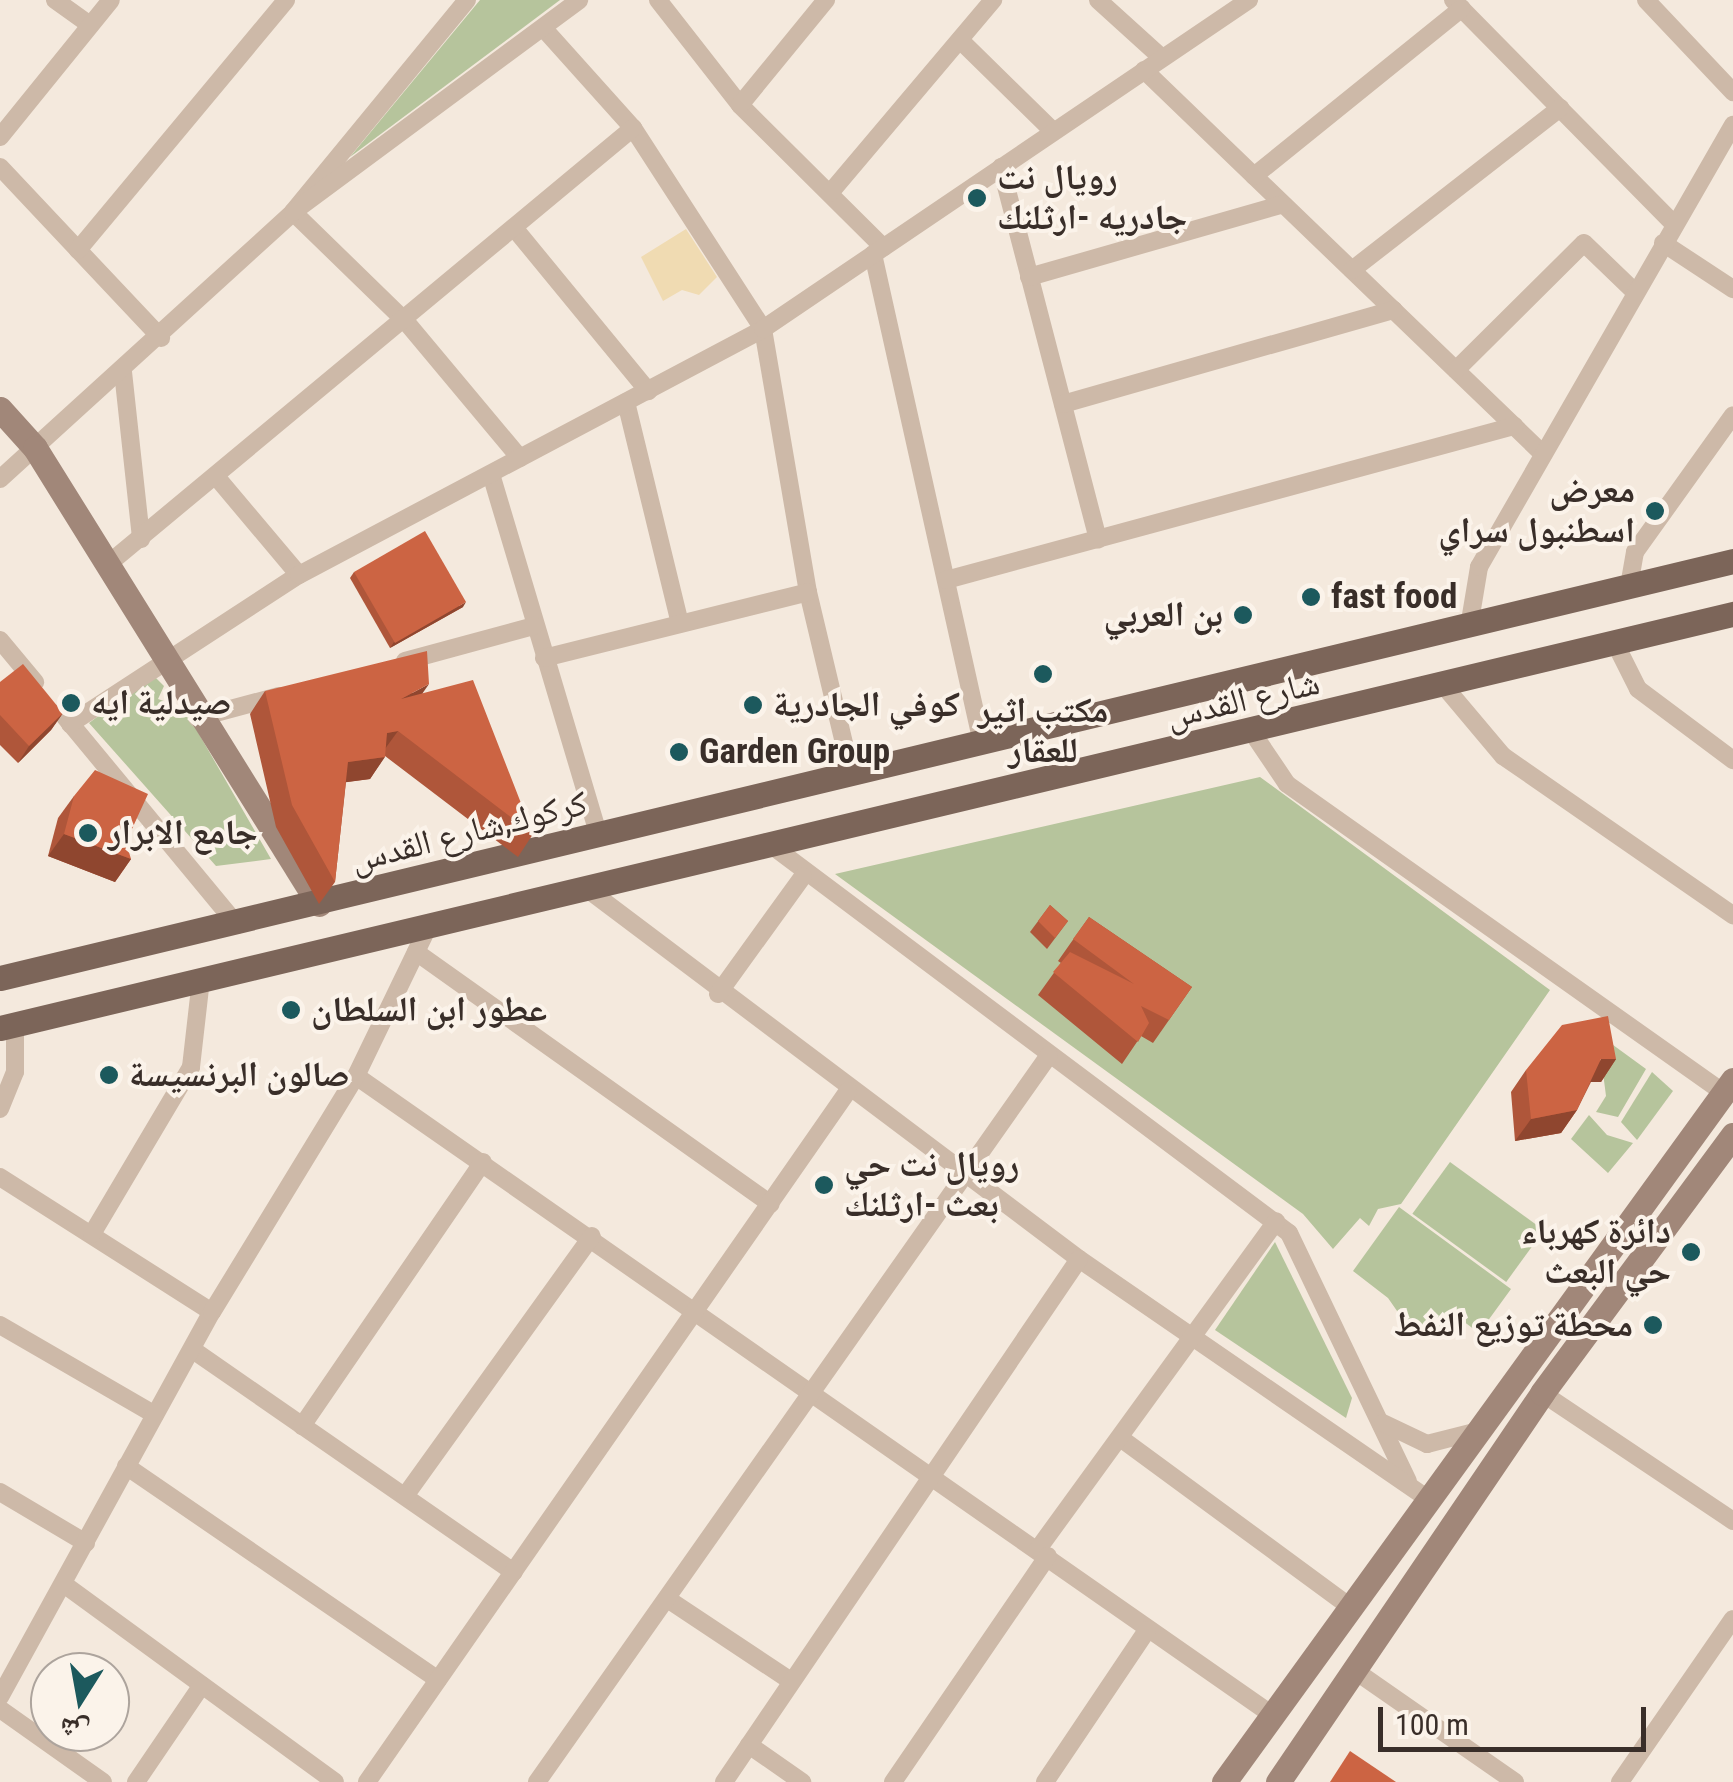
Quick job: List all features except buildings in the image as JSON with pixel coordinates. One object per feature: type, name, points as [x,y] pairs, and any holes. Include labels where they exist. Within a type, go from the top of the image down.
[{"type":"main road","name":"شارع القدس","points":[[955,752],[1733,561]]},
{"type":"main road","name":"شارع القدس","points":[[767,842],[1254,735],[1733,614]]},
{"type":"main road","name":"كركوك,شارع القدس","points":[[0,978],[142,948],[955,752]]},
{"type":"main road","points":[[7,1026],[767,842]]},
{"type":"main road","points":[[142,948],[154,991]]},
{"type":"street","points":[[54,0],[90,26]]},
{"type":"street","points":[[0,137],[111,0]]},
{"type":"street","points":[[78,250],[286,0]]},
{"type":"street","points":[[0,479],[161,338],[293,212],[467,0]]},
{"type":"street","points":[[293,212],[546,30],[579,0]]},
{"type":"street","points":[[658,0],[740,105],[830,194],[878,251],[982,744]]},
{"type":"street","points":[[740,105],[826,0]]},
{"type":"street","points":[[830,194],[993,0]]},
{"type":"street","points":[[1098,0],[1162,58]]},
{"type":"street","points":[[70,724],[299,576],[762,330],[1249,0]]},
{"type":"street","points":[[1646,0],[1733,92]]},
{"type":"street","points":[[1254,176],[1457,4],[1673,224]]},
{"type":"street","points":[[546,30],[633,128],[762,330],[808,592],[852,776]]},
{"type":"street","points":[[960,40],[1052,131]]},
{"type":"street","points":[[1144,70],[1543,454]]},
{"type":"street","points":[[1352,270],[1560,108]]},
{"type":"street","points":[[1469,627],[1470,588],[1662,243],[1733,125]]},
{"type":"street","points":[[107,565],[219,480],[633,128]]},
{"type":"street","points":[[1001,166],[1098,540]]},
{"type":"street","points":[[0,167],[161,338]]},
{"type":"street","points":[[1029,276],[1283,204]]},
{"type":"street","points":[[293,212],[407,322],[520,458]]},
{"type":"street","points":[[515,229],[648,390]]},
{"type":"street","points":[[1456,370],[1584,243],[1635,292]]},
{"type":"street","points":[[1662,243],[1733,289]]},
{"type":"street","points":[[1063,404],[1394,310]]},
{"type":"street","points":[[123,372],[141,540]]},
{"type":"street","points":[[626,402],[680,624]]},
{"type":"street","points":[[0,409],[35,448],[164,664],[320,904]]},
{"type":"street","points":[[1629,586],[1635,552],[1733,415]]},
{"type":"street","points":[[946,580],[1514,426]]},
{"type":"street","points":[[491,474],[599,837]]},
{"type":"street","points":[[219,480],[299,576]]},
{"type":"street","points":[[544,658],[808,592]]},
{"type":"street","points":[[385,667],[534,626]]},
{"type":"street","points":[[0,640],[237,924]]},
{"type":"street","points":[[1616,645],[1638,688],[1733,760]]},
{"type":"street","points":[[0,671],[15,658]]},
{"type":"street","points":[[1444,686],[1503,756],[1733,915]]},
{"type":"street","points":[[198,718],[310,688]]},
{"type":"street","points":[[1224,1782],[1421,1493],[1490,1419],[1729,1086],[1287,784],[1254,735]]},
{"type":"street","points":[[767,842],[802,876],[1276,1221],[1310,1261],[1382,1425],[1421,1493]]},
{"type":"street","points":[[718,994],[802,876]]},
{"type":"street","points":[[586,888],[718,994],[1079,1259],[1356,1444],[1421,1493]]},
{"type":"street","points":[[0,1697],[212,1312],[356,1076],[429,924]]},
{"type":"street","points":[[416,952],[771,1204]]},
{"type":"street","points":[[92,1234],[190,1067],[201,979]]},
{"type":"street","points":[[0,1109],[16,1072],[7,1026]]},
{"type":"street","points":[[537,1782],[817,1394],[960,1170],[1049,1055]]},
{"type":"street","points":[[356,1076],[702,1311],[1147,1630],[1271,1714]]},
{"type":"street","points":[[368,1782],[702,1311],[848,1090]]},
{"type":"street","points":[[1278,1782],[1542,1393],[1733,1135]]},
{"type":"street","points":[[302,1426],[484,1162]]},
{"type":"street","points":[[0,1177],[212,1312]]},
{"type":"street","points":[[892,1782],[1043,1553],[1276,1221]]},
{"type":"street","points":[[405,1496],[592,1236]]},
{"type":"street","points":[[724,1782],[935,1479],[1079,1259]]},
{"type":"street","points":[[1578,1296],[1602,1312]]},
{"type":"street","points":[[0,1325],[155,1415]]},
{"type":"street","points":[[193,1350],[514,1572]]},
{"type":"street","points":[[1542,1393],[1733,1521]]},
{"type":"street","points":[[1382,1425],[1410,1440],[1444,1444],[1490,1419]]},
{"type":"street","points":[[1356,1444],[1375,1446],[1382,1425]]},
{"type":"street","points":[[1123,1440],[1348,1605]]},
{"type":"street","points":[[126,1466],[438,1680]]},
{"type":"street","points":[[0,1492],[86,1542]]},
{"type":"street","points":[[65,1585],[334,1782]]},
{"type":"street","points":[[669,1600],[791,1681]]},
{"type":"street","points":[[1620,1782],[1733,1619]]},
{"type":"street","points":[[1045,1782],[1147,1630]]},
{"type":"street","points":[[1354,1670],[1514,1782]]},
{"type":"street","points":[[136,1782],[202,1685]]},
{"type":"street","points":[[0,1709],[103,1782]]},
{"type":"street","points":[[749,1745],[802,1782]]},
{"type":"green space","points":[[480,0],[560,0],[350,157]]},
{"type":"green space","points":[[153,675],[164,686],[158,699],[184,708],[271,859],[216,866],[89,723]]},
{"type":"green space","points":[[1260,777],[1550,990],[1401,1204],[1378,1209],[1369,1226],[1360,1218],[1333,1249],[1303,1214],[835,874]]},
{"type":"green space","points":[[1598,1034],[1646,1069],[1618,1117],[1596,1112],[1606,1096]]},
{"type":"green space","points":[[1652,1072],[1673,1091],[1637,1140],[1621,1122]]},
{"type":"green space","points":[[1589,1115],[1607,1135],[1633,1143],[1608,1173],[1571,1139]]},
{"type":"green space","points":[[1450,1162],[1544,1230],[1506,1282],[1412,1214]]},
{"type":"green space","points":[[1399,1207],[1511,1289],[1479,1333],[1459,1318],[1444,1338],[1411,1331],[1388,1298],[1353,1271]]},
{"type":"green space","points":[[1275,1242],[1352,1398],[1346,1418],[1215,1330]]},
{"type":"sand","points":[[686,229],[717,277],[699,295],[682,290],[663,301],[641,257]]},
{"type":"place","name":"رويال نت جادريه -ارثلنك","points":[[977,198]]},
{"type":"place","name":"معرض اسطنبول سراي","points":[[1655,511]]},
{"type":"place","name":"fast food","points":[[1311,597]]},
{"type":"place","name":"بن العربي","points":[[1243,615]]},
{"type":"place","name":"مكتب اثير للعقار","points":[[1043,674]]},
{"type":"place","name":"صیدلیة ایە","points":[[71,703]]},
{"type":"place","name":"كوفي الجادرية","points":[[753,705]]},
{"type":"place","name":"Garden Group","points":[[679,752]]},
{"type":"place","name":"جامع الابرار","points":[[88,833]]},
{"type":"place","name":"عطور ابن السلطان","points":[[291,1010]]},
{"type":"place","name":"صالون البرنسيسة","points":[[109,1075]]},
{"type":"place","name":"رويال نت حي بعث -ارثلنك","points":[[824,1185]]},
{"type":"place","name":"دائرة كهرباء حي البعث","points":[[1691,1252]]},
{"type":"place","name":"محطة توزيع النفط","points":[[1653,1325]]}]
